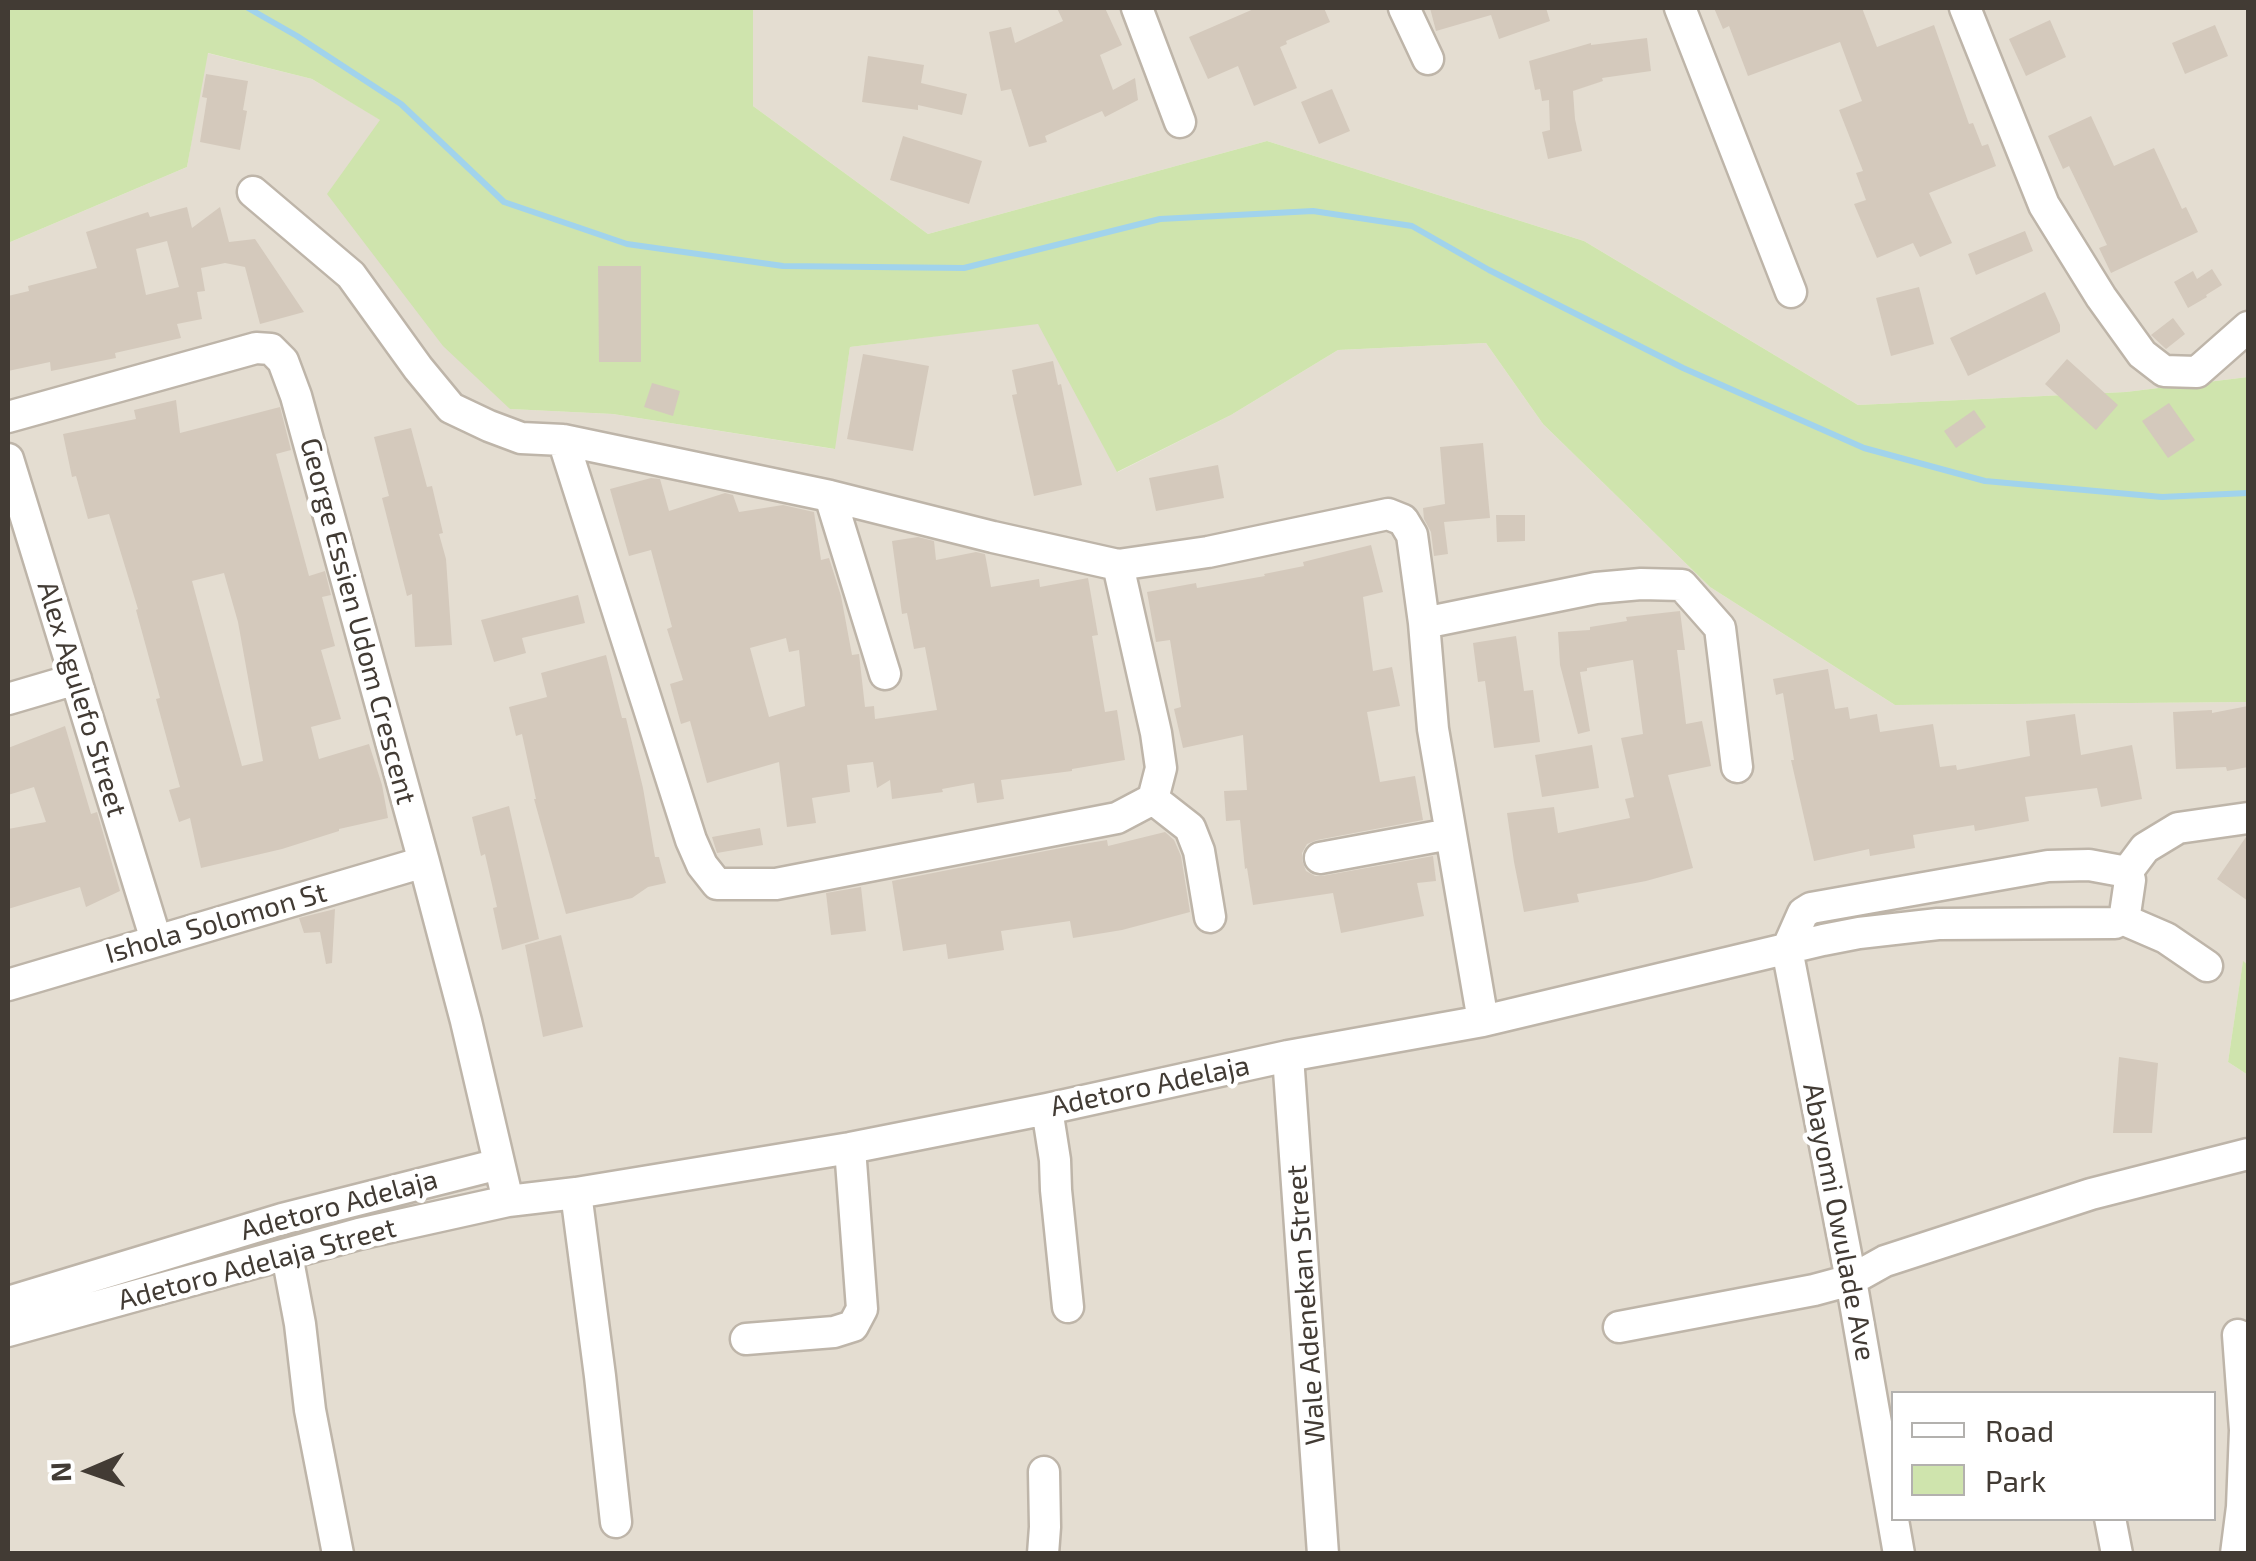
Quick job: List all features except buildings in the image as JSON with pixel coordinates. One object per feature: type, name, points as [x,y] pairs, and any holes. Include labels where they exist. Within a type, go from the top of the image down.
[{"type":"street","points":[[1138,8],[1180,122]]},
{"type":"street","points":[[1404,8],[1428,60]]},
{"type":"street","points":[[1680,8],[1791,292]]},
{"type":"street","points":[[1965,8],[2044,206],[2101,298],[2142,354],[2164,370],[2197,372],[2248,326]]},
{"type":"street","points":[[253,192],[351,275],[452,408],[520,438],[564,440],[830,496],[1118,564],[1208,552],[1388,514],[1403,520],[1412,535],[1433,729],[1483,1021]]},
{"type":"street","name":"George Essien Udom Crescent","points":[[8,417],[256,348],[271,348],[283,361],[296,396],[424,862],[508,1201]]},
{"type":"street","points":[[564,440],[691,840],[717,884],[776,884],[1098,822],[1117,818],[1153,799],[1161,768],[1156,733],[1118,564]]},
{"type":"street","name":"Alex Agulefo Street","points":[[8,459],[156,940]]},
{"type":"street","points":[[830,496],[885,674]]},
{"type":"street","points":[[1424,624],[1596,588],[1682,585],[1720,628],[1737,767]]},
{"type":"street","points":[[8,699],[76,679]]},
{"type":"street","points":[[1153,799],[1190,828],[1199,851],[1210,917]]},
{"type":"street","points":[[2207,966],[2166,938],[2122,918],[2130,880],[2128,872],[2144,848],[2178,828],[2248,818]]},
{"type":"street","points":[[1320,858],[1450,834]]},
{"type":"street","name":"Ishola Solomon St","points":[[8,985],[424,862]]},
{"type":"street","points":[[1788,949],[1803,914],[1811,908],[2048,866],[2088,865],[2128,872]]},
{"type":"street","name":"Adetoro Adelaja","points":[[508,1201],[850,1148],[1048,1109],[1288,1056],[1483,1021],[1859,933],[1938,924],[2116,922],[2122,918]]},
{"type":"street","name":"Abayomi Owulade Ave","points":[[1788,949],[1891,1513]]},
{"type":"street","name":"Wale Adenekan Street","points":[[1288,1056],[1323,1554]]},
{"type":"street","points":[[1048,1109],[1068,1307]]},
{"type":"street","points":[[746,1340],[834,1332],[853,1326],[862,1309],[850,1148]]},
{"type":"street","points":[[1619,1326],[1786,1296],[1851,1280],[1885,1260],[2091,1194],[2248,1154]]},
{"type":"street","name":"Adetoro Adelaja","points":[[8,1302],[296,1215],[498,1164]]},
{"type":"street","points":[[576,1193],[616,1522]]},
{"type":"street","name":"Adetoro Adelaja Street","points":[[8,1332],[359,1234],[508,1201]]},
{"type":"street","points":[[287,1255],[310,1410],[338,1554]]},
{"type":"street","points":[[2236,1554],[2246,1430],[2238,1335]]},
{"type":"street","points":[[1043,1554],[1044,1472]]},
{"type":"street","name":"Abayomi Owulade Ave","points":[[1892,1521],[1898,1554]]},
{"type":"street","points":[[2111,1521],[2117,1554]]},
{"type":"shaded area","points":[[753,8],[2248,8],[2248,377],[2126,392],[1858,405],[1584,241],[1267,141],[928,234],[753,106]]},
{"type":"shaded area","points":[[207,53],[312,79],[381,120],[510,409],[613,414],[834,449],[850,347],[1039,323],[1118,472],[1231,415],[1338,350],[1486,343],[1543,424],[1710,587],[1895,705],[2248,702],[2248,965],[2243,962],[2228,1062],[2248,1075],[2248,1553],[8,1554],[8,243],[187,167]]},
{"type":"green space","points":[[8,8],[753,8],[753,106],[928,234],[1267,141],[1584,241],[1858,405],[2126,392],[2248,377],[2248,702],[1895,705],[1710,587],[1543,424],[1486,343],[1338,350],[1231,415],[1117,472],[1038,324],[850,347],[835,449],[613,414],[510,409],[443,346],[327,194],[380,120],[312,79],[208,53],[187,167],[8,243]]},
{"type":"green space","points":[[2243,961],[2248,965],[2248,1075],[2228,1062]]},
{"type":"waterway","points":[[248,8],[401,104],[504,202],[627,244],[783,266],[964,268],[1160,219],[1313,211],[1412,226],[1489,270],[1683,368],[1864,448],[1985,481],[2162,497],[2248,493]]}]
